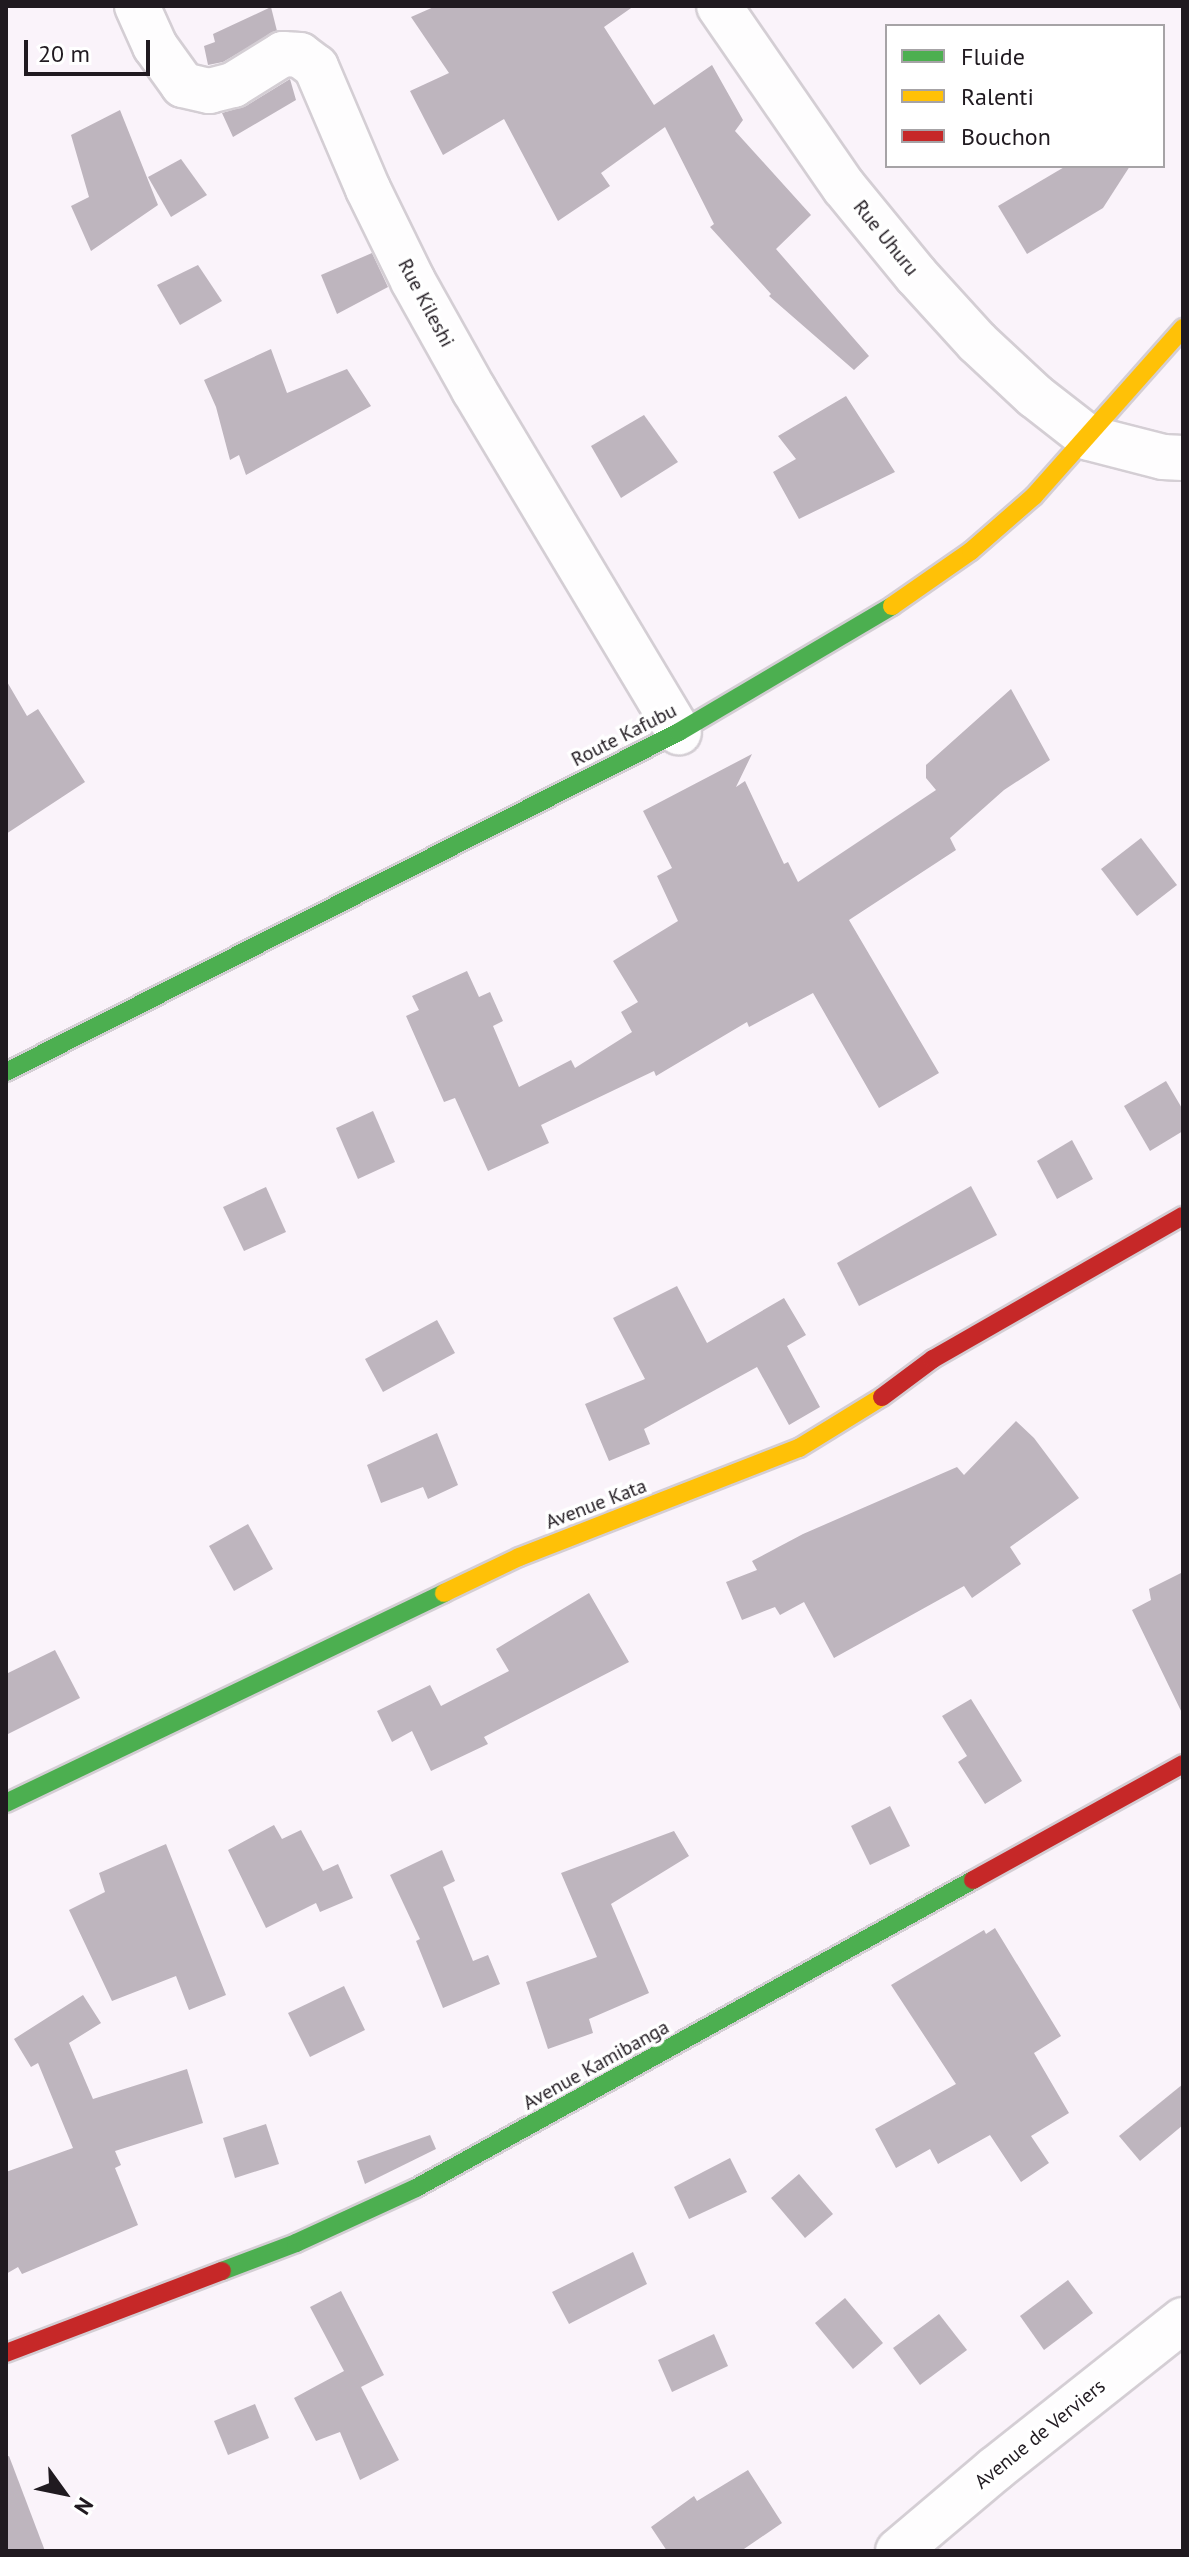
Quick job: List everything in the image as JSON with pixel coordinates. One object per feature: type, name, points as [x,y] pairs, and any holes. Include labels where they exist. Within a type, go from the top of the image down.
[{"type":"street","name":"Rue Kileshi","points":[[137,6],[155,46],[183,85],[209,91],[233,85],[283,54],[300,55],[316,67],[362,176],[413,281],[474,390],[679,732]]},
{"type":"street","name":"Rue Uhuru","points":[[719,6],[844,187],[916,275],[977,342],[1035,396],[1089,438]]},
{"type":"street","name":"Route Kafubu","points":[[6,1072],[679,732],[902,600],[971,551],[1034,496],[1089,438],[1183,328]]},
{"type":"street","points":[[1089,438],[1183,458]]},
{"type":"street","name":"Avenue Kata","points":[[6,1803],[519,1557],[799,1448],[865,1410],[946,1352],[1183,1216]]},
{"type":"street","name":"Avenue Kamibanga","points":[[6,2353],[296,2243],[416,2188],[1183,1764]]},
{"type":"street","name":"Avenue de Verviers","points":[[898,2551],[995,2469],[1176,2340]]},
{"type":"building","points":[[436,6],[634,6],[604,27],[654,105],[712,65],[743,120],[735,131],[811,215],[776,249],[869,356],[854,370],[769,296],[771,294],[710,227],[714,224],[665,127],[601,173],[610,186],[558,221],[504,119],[443,155],[410,91],[449,73],[411,17]]},
{"type":"building","points":[[271,7],[277,31],[223,62],[208,65],[204,46],[215,42],[213,34]]},
{"type":"building","points":[[290,79],[296,100],[233,137],[222,113],[246,106]]},
{"type":"building","points":[[120,110],[158,205],[91,251],[71,206],[89,197],[71,135]]},
{"type":"building","points":[[181,159],[207,195],[171,217],[148,177]]},
{"type":"building","points":[[1063,168],[1129,168],[1103,208],[1027,254],[998,206]]},
{"type":"building","points":[[372,253],[388,287],[337,314],[321,275]]},
{"type":"building","points":[[198,265],[222,301],[180,325],[157,285]]},
{"type":"building","points":[[271,349],[287,393],[347,369],[371,406],[246,475],[239,455],[230,460],[216,407],[204,380]]},
{"type":"building","points":[[846,396],[895,472],[799,519],[773,472],[796,459],[778,436]]},
{"type":"building","points":[[644,415],[678,462],[621,498],[591,446]]},
{"type":"building","points":[[6,680],[27,716],[38,709],[85,782],[6,834]]},
{"type":"building","points":[[1011,689],[1050,760],[1004,790],[950,838],[956,850],[849,920],[939,1073],[879,1108],[813,993],[749,1027],[747,1022],[656,1076],[654,1071],[541,1125],[549,1143],[488,1171],[455,1098],[444,1102],[406,1016],[419,1010],[412,996],[467,971],[479,997],[490,992],[503,1021],[493,1026],[519,1087],[571,1060],[575,1068],[632,1032],[621,1012],[638,1002],[613,961],[678,921],[657,876],[672,868],[643,811],[752,754],[736,787],[745,781],[784,864],[788,862],[798,882],[936,790],[926,778],[926,765]]},
{"type":"building","points":[[1141,838],[1177,885],[1137,916],[1101,869]]},
{"type":"building","points":[[1166,1081],[1183,1110],[1183,1131],[1150,1151],[1124,1106]]},
{"type":"building","points":[[373,1111],[395,1162],[358,1179],[336,1128]]},
{"type":"building","points":[[1072,1140],[1093,1179],[1057,1199],[1037,1161]]},
{"type":"building","points":[[971,1186],[997,1235],[859,1306],[837,1263]]},
{"type":"building","points":[[266,1187],[286,1232],[244,1251],[223,1207]]},
{"type":"building","points":[[677,1286],[707,1343],[784,1298],[806,1335],[787,1346],[820,1407],[789,1425],[757,1367],[644,1429],[650,1444],[609,1461],[585,1404],[645,1379],[613,1318]]},
{"type":"building","points":[[437,1320],[455,1353],[383,1392],[365,1359]]},
{"type":"building","points":[[1016,1421],[1034,1438],[1079,1498],[1010,1547],[1021,1564],[972,1598],[964,1586],[834,1658],[804,1602],[780,1615],[775,1607],[742,1620],[726,1582],[757,1570],[752,1561],[803,1534],[957,1467],[964,1475]]},
{"type":"building","points":[[437,1433],[458,1485],[428,1499],[423,1487],[381,1503],[367,1465]]},
{"type":"building","points":[[248,1524],[273,1569],[234,1591],[209,1546]]},
{"type":"building","points":[[1183,1572],[1183,1715],[1132,1610],[1151,1600],[1149,1589]]},
{"type":"building","points":[[589,1593],[629,1662],[484,1737],[488,1744],[431,1771],[412,1731],[392,1742],[377,1711],[430,1685],[441,1706],[509,1671],[496,1649]]},
{"type":"building","points":[[55,1650],[80,1698],[6,1735],[6,1674]]},
{"type":"building","points":[[971,1699],[1022,1781],[985,1804],[958,1762],[967,1756],[942,1716]]},
{"type":"building","points":[[890,1806],[910,1846],[870,1865],[851,1826]]},
{"type":"building","points":[[274,1825],[282,1839],[301,1830],[323,1871],[338,1864],[353,1898],[320,1912],[316,1903],[266,1928],[228,1850]]},
{"type":"building","points":[[674,1831],[689,1856],[611,1904],[649,1993],[589,2019],[593,2033],[548,2049],[526,1982],[597,1957],[561,1873]]},
{"type":"building","points":[[166,1844],[226,1995],[189,2010],[176,1976],[112,2001],[69,1910],[105,1892],[99,1873]]},
{"type":"building","points":[[442,1850],[455,1881],[443,1887],[473,1961],[488,1955],[500,1984],[443,2008],[416,1941],[420,1939],[390,1875]]},
{"type":"building","points":[[995,1928],[1061,2036],[1034,2053],[1069,2113],[1031,2136],[1049,2163],[1021,2182],[990,2135],[938,2164],[930,2149],[896,2168],[875,2129],[956,2084],[891,1985],[984,1930],[986,1934]]},
{"type":"building","points":[[344,1986],[365,2030],[310,2057],[288,2013]]},
{"type":"building","points":[[83,1995],[101,2023],[69,2043],[93,2099],[187,2069],[203,2123],[115,2151],[121,2165],[115,2168],[138,2225],[22,2274],[18,2267],[6,2274],[6,2172],[73,2148],[38,2063],[31,2067],[14,2039]]},
{"type":"building","points":[[1183,2084],[1183,2125],[1140,2161],[1119,2136]]},
{"type":"building","points":[[266,2124],[279,2164],[235,2178],[223,2138]]},
{"type":"building","points":[[430,2135],[436,2149],[365,2184],[357,2161]]},
{"type":"building","points":[[730,2158],[747,2192],[689,2219],[674,2187]]},
{"type":"building","points":[[799,2174],[833,2214],[805,2238],[771,2198]]},
{"type":"building","points":[[633,2252],[647,2284],[569,2324],[552,2292]]},
{"type":"building","points":[[1068,2280],[1093,2313],[1044,2350],[1020,2316]]},
{"type":"building","points":[[341,2291],[384,2375],[361,2387],[399,2460],[360,2480],[340,2432],[316,2441],[294,2398],[344,2371],[310,2307]]},
{"type":"building","points":[[845,2298],[883,2343],[853,2369],[815,2323]]},
{"type":"building","points":[[939,2314],[967,2350],[920,2385],[893,2348]]},
{"type":"building","points":[[714,2334],[728,2366],[672,2392],[658,2360]]},
{"type":"building","points":[[255,2404],[269,2438],[228,2455],[214,2421]]},
{"type":"building","points":[[9,2456],[45,2551],[6,2551],[6,2457]]},
{"type":"building","points":[[748,2470],[782,2523],[741,2551],[667,2551],[651,2527],[694,2496],[697,2501]]},
{"type":"traffic: fast","points":[[6,1072],[679,732],[892,606]]},
{"type":"traffic: fast","points":[[6,1803],[444,1593]]},
{"type":"traffic: fast","points":[[222,2271],[296,2243],[416,2188],[973,1880]]},
{"type":"traffic: slow","points":[[892,606],[971,551],[1034,496],[1183,328]]},
{"type":"traffic: slow","points":[[444,1593],[519,1557],[799,1448],[882,1397]]},
{"type":"traffic: jam","points":[[882,1397],[933,1359],[1183,1216]]},
{"type":"traffic: jam","points":[[973,1880],[1183,1764]]},
{"type":"traffic: jam","points":[[6,2353],[222,2271]]}]
